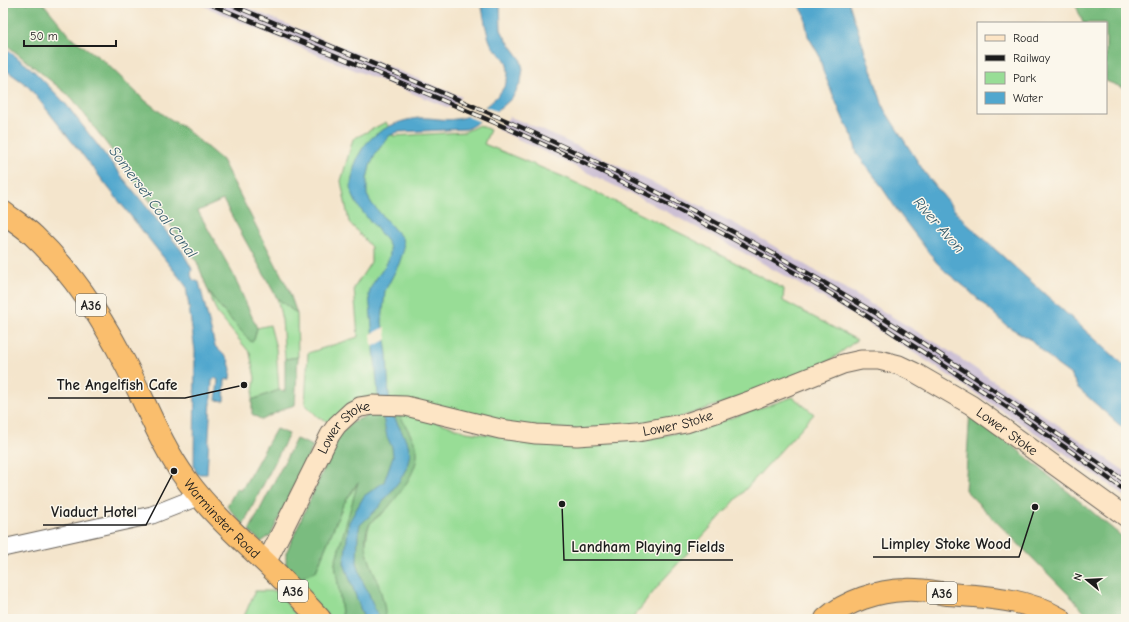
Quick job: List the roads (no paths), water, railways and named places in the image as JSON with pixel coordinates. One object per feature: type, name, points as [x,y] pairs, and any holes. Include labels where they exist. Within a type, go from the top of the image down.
[{"type":"highway","name":"Warminster Road","points":[[3,212],[33,235],[45,247],[71,276],[82,292],[115,345],[162,439],[186,479],[192,499],[212,510],[320,619]]},
{"type":"highway","name":"A36","points":[[826,619],[853,600],[905,590],[1006,599],[1050,613],[1060,619]]},
{"type":"main road","name":"Lower Stoke","points":[[266,563],[330,435],[345,417],[360,407],[373,405],[393,405],[416,408],[524,433],[555,436],[638,432],[686,423],[755,399],[843,364],[860,360],[879,360],[899,365],[914,372],[971,406],[1126,518]]},
{"type":"street","points":[[3,548],[152,515],[192,499]]},
{"type":"water","points":[[481,3],[500,3],[501,30],[520,58],[523,69],[521,82],[513,97],[501,108],[467,129],[398,132],[389,136],[376,153],[370,166],[367,179],[367,195],[372,204],[402,238],[404,249],[399,264],[385,291],[382,322],[387,354],[389,396],[393,415],[408,444],[410,453],[407,467],[400,480],[379,507],[360,525],[357,562],[362,580],[375,610],[381,619],[364,619],[344,563],[349,522],[364,496],[384,482],[393,456],[392,447],[387,437],[378,394],[369,295],[372,285],[389,259],[390,249],[386,240],[358,206],[352,193],[352,180],[355,165],[361,151],[372,138],[386,128],[411,119],[451,119],[473,114],[490,103],[503,88],[507,80],[508,72],[506,62],[504,58],[493,48],[489,40]]},
{"type":"water","name":"River Avon","points":[[797,3],[849,3],[884,109],[925,173],[967,224],[1126,367],[1126,431],[1078,388],[1071,375],[1056,364],[1030,339],[1007,326],[937,263],[901,216],[877,180],[857,154],[853,137],[844,121],[823,71],[819,55],[808,36],[804,13]]},
{"type":"water","points":[[3,46],[34,71],[65,103],[182,251],[192,269],[191,275],[193,280],[199,282],[215,346],[228,359],[231,369],[230,379],[225,380],[224,401],[216,400],[218,380],[215,378],[212,380],[207,474],[197,474],[194,467],[195,351],[186,286],[28,86],[3,68]]},
{"type":"railway","points":[[207,3],[490,121],[584,163],[712,228],[802,277],[856,309],[1012,411],[1126,491]]},
{"type":"railway","points":[[227,3],[550,140],[603,165],[723,226],[813,276],[946,358],[1126,482]]},
{"type":"place","name":"The Angelfish Cafe","points":[[244,385]]},
{"type":"place","name":"Viaduct Hotel","points":[[174,471]]},
{"type":"place","name":"Landham Playing Fields","points":[[562,504]]},
{"type":"place","name":"Limpley Stoke Wood","points":[[1035,507]]},
{"type":"water label","name":"Somerset Coal Canal","points":[[153,202]]}]
